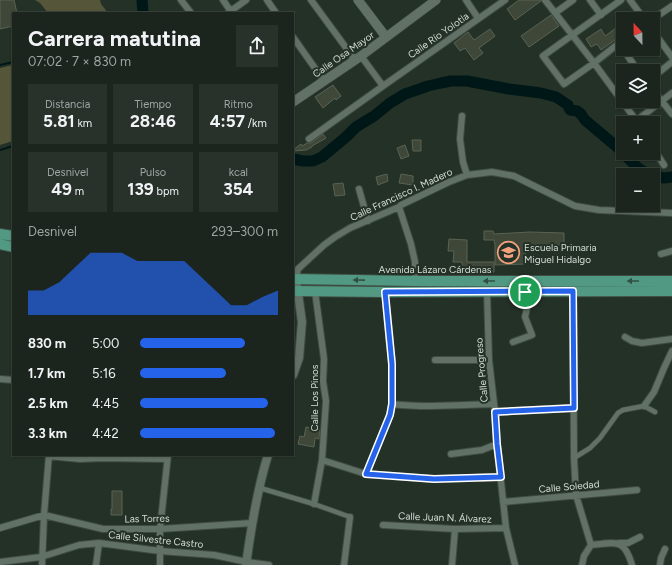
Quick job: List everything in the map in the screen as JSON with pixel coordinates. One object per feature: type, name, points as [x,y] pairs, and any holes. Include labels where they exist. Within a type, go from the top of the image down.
[{"type":"main road","name":"Calle Osa Mayor","points":[[294,100],[358,58],[436,0]]},
{"type":"main road","points":[[362,2],[386,37]]},
{"type":"main road","points":[[0,234],[12,236]]},
{"type":"main road","points":[[0,244],[12,247]]},
{"type":"main road","name":"Avenida Lázaro Cárdenas","points":[[295,279],[415,281],[672,281]]},
{"type":"main road","points":[[296,291],[672,291]]},
{"type":"street","points":[[181,0],[190,12]]},
{"type":"street","points":[[223,0],[230,12],[246,0]]},
{"type":"street","points":[[267,0],[275,12]]},
{"type":"street","points":[[311,0],[383,86]]},
{"type":"street","points":[[466,0],[478,18]]},
{"type":"street","name":"Calle Río Yolotla","points":[[309,140],[505,0]]},
{"type":"street","points":[[545,0],[633,116]]},
{"type":"street","points":[[555,13],[573,0]]},
{"type":"street","points":[[590,0],[600,15]]},
{"type":"street","points":[[616,46],[564,84],[543,56],[621,0]]},
{"type":"street","points":[[630,0],[639,12]]},
{"type":"street","points":[[660,14],[672,6]]},
{"type":"street","points":[[294,38],[324,81]]},
{"type":"street","points":[[660,38],[670,49],[672,57]]},
{"type":"street","points":[[660,71],[672,62]]},
{"type":"street","points":[[644,116],[672,93]]},
{"type":"street","points":[[660,99],[672,114]]},
{"type":"street","points":[[462,116],[460,140],[467,175]]},
{"type":"street","points":[[660,159],[664,166]]},
{"type":"street","name":"Calle Francisco I. Madero","points":[[295,279],[298,269],[335,237],[350,228],[467,175],[492,172],[514,176],[575,206],[599,210],[672,213]]},
{"type":"street","points":[[359,190],[368,220]]},
{"type":"street","points":[[399,207],[415,262],[415,281]]},
{"type":"street","points":[[661,254],[672,251]]},
{"type":"street","points":[[294,372],[298,358],[302,330],[295,279]]},
{"type":"street","name":"Calle Los Pinos","points":[[314,504],[322,460],[326,401],[323,381],[324,359],[315,291]]},
{"type":"street","points":[[573,291],[574,458],[576,495],[591,545],[584,556],[582,565]]},
{"type":"street","points":[[366,474],[390,415],[392,404],[392,364],[385,292]]},
{"type":"street","name":"Calle Progreso","points":[[487,292],[489,360],[497,444],[506,528],[515,565]]},
{"type":"street","points":[[514,342],[532,335],[525,317],[527,308],[525,292]]},
{"type":"street","points":[[625,337],[632,341],[642,343],[672,339]]},
{"type":"street","points":[[644,406],[654,392],[672,351]]},
{"type":"street","points":[[435,360],[489,360]]},
{"type":"street","points":[[0,379],[12,380]]},
{"type":"street","points":[[392,404],[413,406],[494,404]]},
{"type":"street","points":[[574,458],[590,448],[600,438],[618,413],[623,410],[644,406],[655,412]]},
{"type":"street","points":[[495,412],[574,408]]},
{"type":"street","points":[[451,454],[482,450],[497,444]]},
{"type":"street","points":[[42,565],[41,557],[49,456]]},
{"type":"street","points":[[57,456],[80,459],[168,457],[160,529],[160,565]]},
{"type":"street","points":[[247,564],[252,523],[268,456]]},
{"type":"street","points":[[322,460],[366,474],[434,479],[501,477]]},
{"type":"street","points":[[260,488],[314,504],[350,517],[344,565]]},
{"type":"street","name":"Calle Soledad","points":[[503,502],[637,490]]},
{"type":"street","points":[[0,528],[44,515]]},
{"type":"street","name":"Las Torres","points":[[44,515],[103,529],[160,529],[252,523]]},
{"type":"street","name":"Calle Juan N. Álvarez","points":[[383,525],[455,529],[506,528]]},
{"type":"street","points":[[452,565],[455,529]]},
{"type":"street","points":[[591,545],[628,543],[640,537]]},
{"type":"street","points":[[96,565],[99,543]]},
{"type":"street","name":"Calle Silvestre Castro","points":[[0,562],[41,557],[79,545],[99,543],[214,555],[247,564],[269,565]]},
{"type":"street","points":[[617,543],[624,547],[632,565]]},
{"type":"street","points":[[660,565],[665,549]]},
{"type":"green space","points":[[35,0],[100,0],[101,4],[107,12],[47,12],[40,3]]},
{"type":"green space","points":[[12,65],[12,141],[0,145],[0,68]]},
{"type":"building","points":[[0,0],[14,0],[17,12],[12,12],[12,26],[0,29]]},
{"type":"building","points":[[519,0],[541,1],[515,20],[507,9]]},
{"type":"building","points":[[551,15],[559,26],[529,47],[521,36]]},
{"type":"building","points":[[616,28],[616,39],[601,50],[597,44],[591,47],[586,39],[601,29],[605,36]]},
{"type":"building","points":[[490,29],[495,36],[479,48],[483,53],[474,60],[465,48],[460,51],[454,43],[468,32],[474,40]]},
{"type":"building","points":[[333,85],[341,96],[336,100],[335,98],[323,108],[315,97]]},
{"type":"building","points":[[323,134],[326,138],[306,150],[294,151],[301,144],[302,146],[307,143],[311,143]]},
{"type":"building","points":[[412,140],[421,140],[421,151],[413,151]]},
{"type":"building","points":[[405,145],[409,156],[401,159],[397,148]]},
{"type":"building","points":[[387,174],[388,181],[378,185],[376,177]]},
{"type":"building","points":[[401,174],[413,176],[413,185],[399,183]]},
{"type":"building","points":[[343,183],[345,195],[335,196],[333,184]]},
{"type":"building","points":[[484,231],[493,231],[494,234],[530,232],[564,233],[564,245],[525,245],[526,264],[495,265],[494,240],[484,240]]},
{"type":"building","points":[[449,239],[467,240],[467,262],[494,262],[494,272],[462,272],[462,262],[453,262],[454,251],[448,251]]},
{"type":"building","points":[[306,427],[320,429],[319,439],[315,438],[314,447],[298,444],[300,436],[304,437]]},
{"type":"building","points":[[112,491],[122,491],[122,515],[111,515]]},
{"type":"waterway","points":[[142,0],[143,12]]},
{"type":"waterway","points":[[0,65],[12,62]]},
{"type":"waterway","points":[[294,159],[313,161],[322,157],[356,127],[405,94],[441,83],[451,81],[467,81],[541,93],[556,97],[568,105],[570,110],[577,111],[581,114],[585,120],[617,147],[638,168]]},
{"type":"waterway","points":[[0,150],[12,146]]},
{"type":"waterway","points":[[660,177],[672,177]]},
{"type":"place","name":"Escuela Primaria Miguel Hidalgo","points":[[508,253]]},
{"type":"route","points":[[573,291],[574,408],[495,412],[501,477],[434,479],[366,474],[390,415],[392,404],[392,364],[385,292],[525,292],[573,291]]}]
